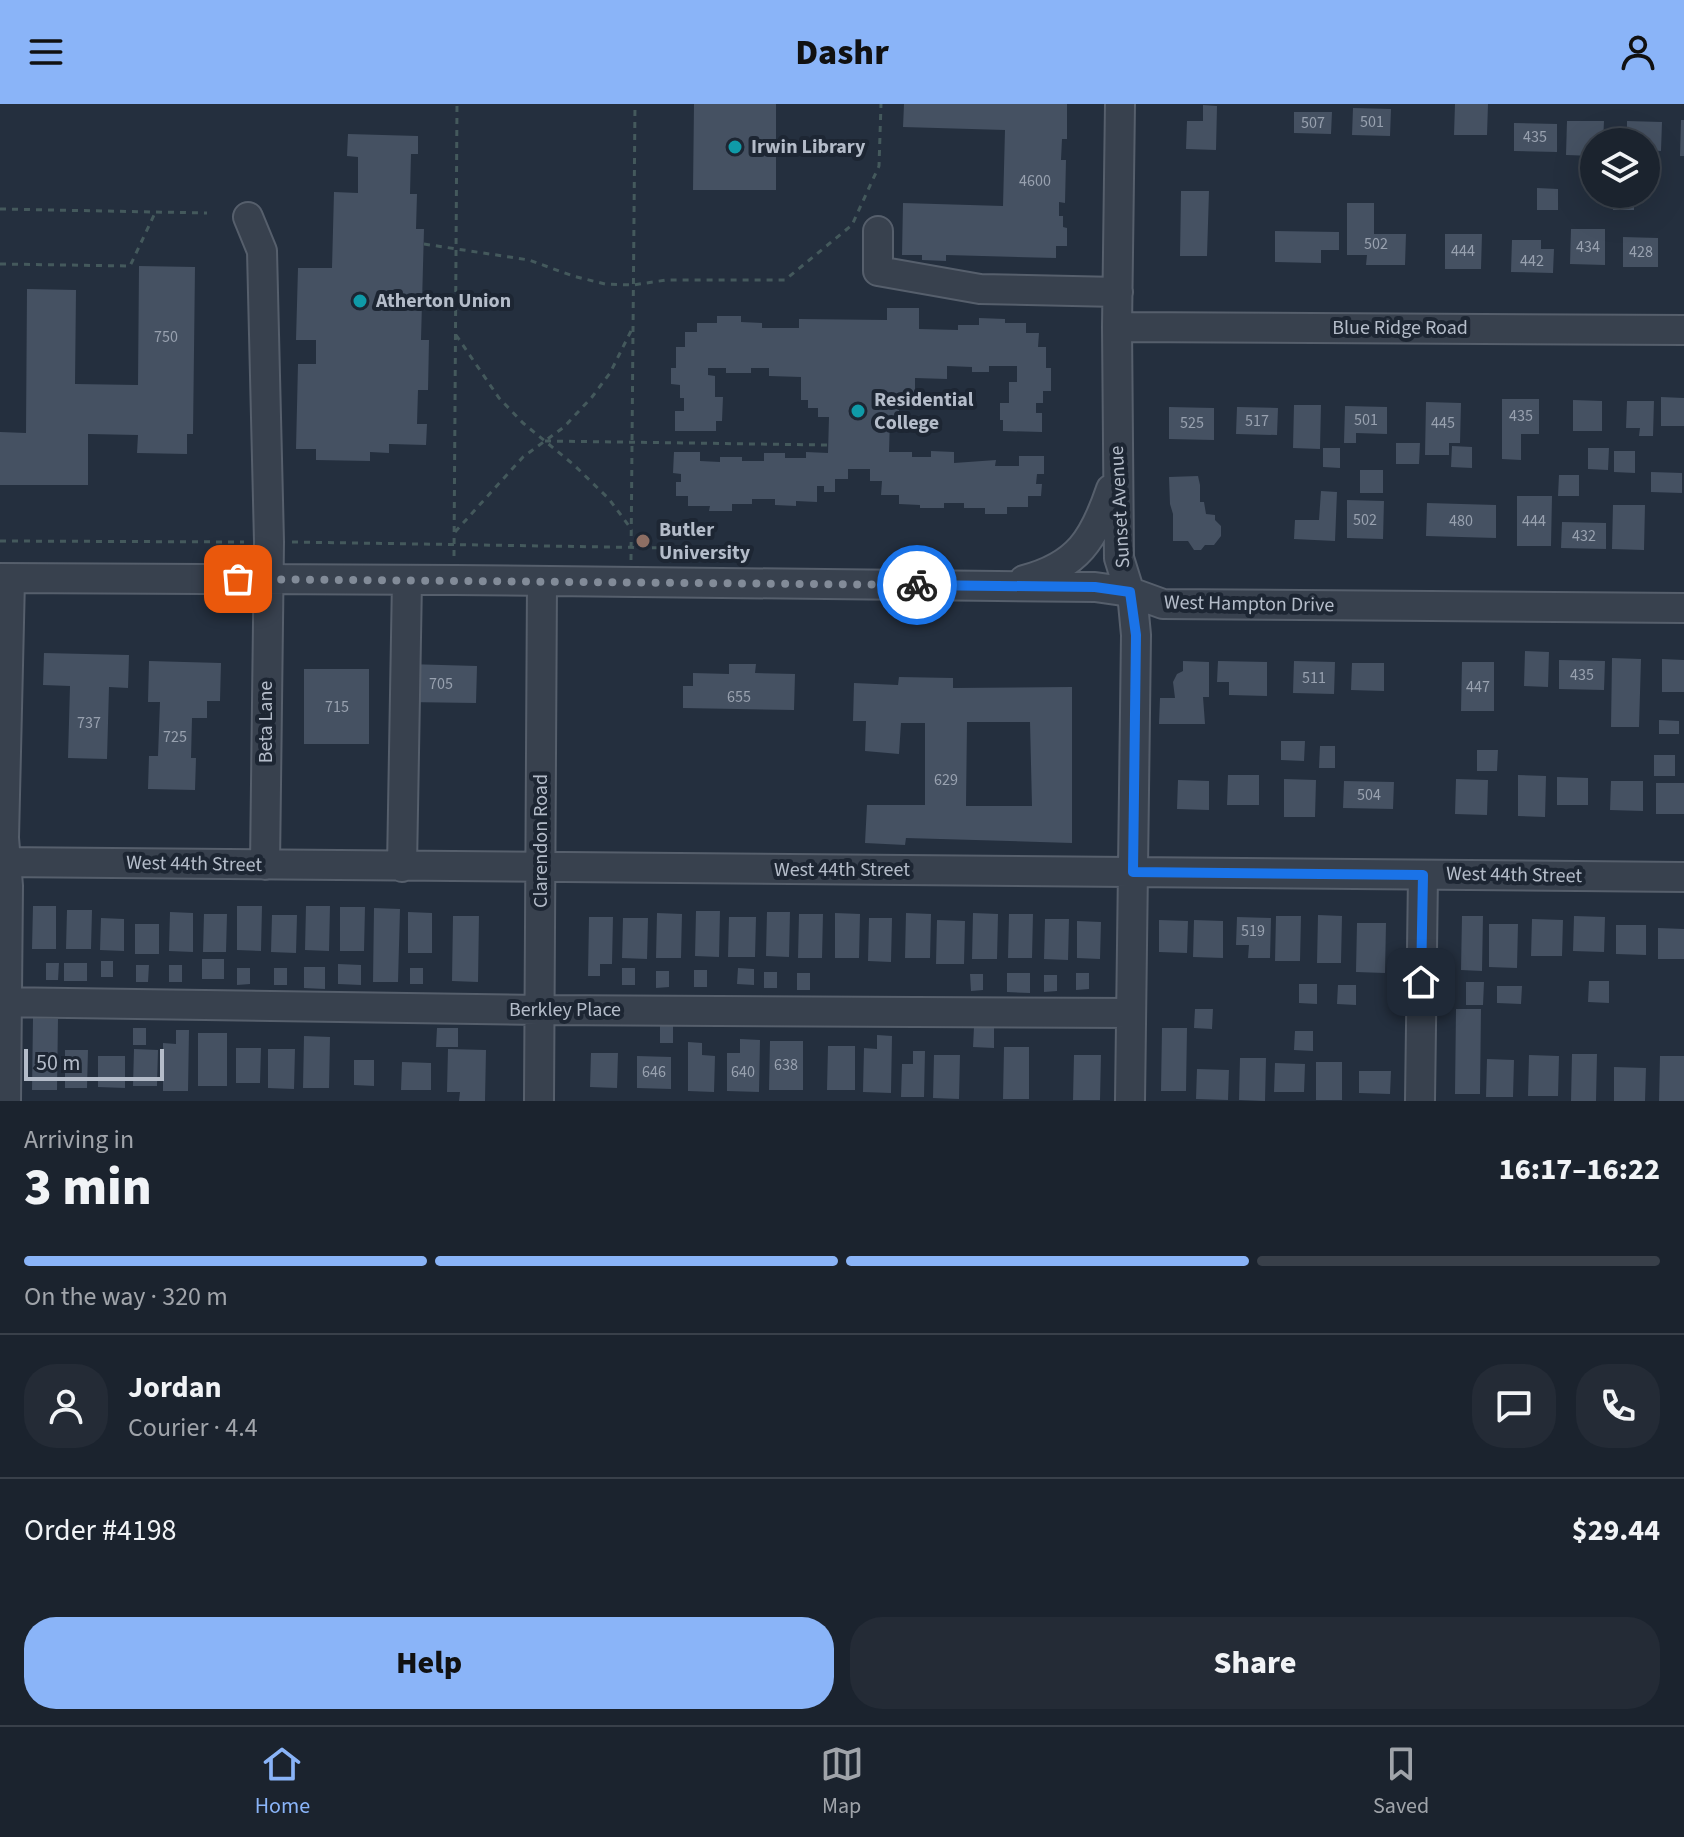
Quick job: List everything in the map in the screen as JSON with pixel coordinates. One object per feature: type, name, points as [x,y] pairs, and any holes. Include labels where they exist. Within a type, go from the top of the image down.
[{"type":"street","name":"Sunset Avenue","points":[[1120,104],[1117,473],[1120,566],[1130,592],[1136,635],[1130,1101]]},
{"type":"street","name":"Beta Lane","points":[[248,217],[262,251],[269,542],[265,865]]},
{"type":"street","points":[[878,231],[878,271],[980,289],[1118,292]]},
{"type":"street","name":"Blue Ridge Road","points":[[1117,327],[1684,330]]},
{"type":"street","points":[[1002,586],[1044,574],[1068,562],[1079,552],[1100,523],[1117,473]]},
{"type":"street","points":[[5,578],[3,1002],[6,1101]]},
{"type":"street","name":"West Hampton Drive","points":[[5,578],[1095,587],[1130,592],[1163,604],[1684,608]]},
{"type":"street","points":[[402,867],[407,580]]},
{"type":"street","name":"Clarendon Road","points":[[539,1101],[542,582]]},
{"type":"street","name":"West 44th Street","points":[[3,862],[1684,877]]},
{"type":"street","points":[[1420,1101],[1423,875]]},
{"type":"street","name":"Berkley Place","points":[[3,1002],[539,1010],[1131,1013]]},
{"type":"path","points":[[454,560],[457,104]]},
{"type":"path","points":[[631,581],[635,104]]},
{"type":"path","points":[[424,244],[529,260],[605,284],[633,285],[666,280],[785,280],[852,225],[879,166],[881,104]]},
{"type":"path","points":[[0,209],[207,213]]},
{"type":"path","points":[[0,264],[130,266],[155,212]]},
{"type":"path","points":[[455,532],[523,457],[564,427],[610,373],[633,326]]},
{"type":"path","points":[[456,335],[499,398],[609,499],[632,530]]},
{"type":"path","points":[[545,441],[828,445]]},
{"type":"path","points":[[0,541],[254,542]]},
{"type":"path","points":[[289,542],[671,548]]},
{"type":"building","name":"Irwin Library","points":[[694,104],[776,104],[776,190],[693,190]]},
{"type":"building","points":[[904,104],[1067,104],[1067,139],[1062,139],[1061,160],[1066,160],[1065,203],[1059,202],[1059,216],[1063,216],[1063,227],[1067,228],[1067,246],[1056,246],[1056,258],[946,255],[946,261],[922,260],[922,255],[902,255],[903,203],[1003,206],[1005,130],[903,127]]},
{"type":"building","points":[[1455,104],[1488,104],[1487,135],[1454,135]]},
{"type":"building","points":[[1203,105],[1217,106],[1216,150],[1186,149],[1187,121],[1203,121]]},
{"type":"building","points":[[1353,108],[1391,109],[1390,136],[1352,135]]},
{"type":"building","points":[[1294,112],[1332,112],[1331,134],[1294,133]]},
{"type":"building","points":[[1681,120],[1684,120],[1684,156],[1680,156]]},
{"type":"building","points":[[1567,121],[1604,121],[1604,128],[1580,128],[1580,156],[1566,155]]},
{"type":"building","points":[[1627,121],[1662,122],[1661,151],[1660,128],[1627,128]]},
{"type":"building","points":[[1514,123],[1557,124],[1557,152],[1514,151]]},
{"type":"building","name":"Atherton Union","points":[[348,134],[418,136],[418,154],[411,154],[410,194],[417,194],[416,229],[424,229],[421,340],[429,340],[428,390],[418,390],[417,424],[427,424],[426,445],[389,444],[389,453],[370,452],[370,461],[316,460],[316,449],[296,449],[298,364],[316,364],[316,340],[296,340],[298,268],[332,268],[334,192],[358,193],[358,157],[347,156]]},
{"type":"building","points":[[1537,188],[1558,189],[1558,210],[1537,210]]},
{"type":"building","points":[[1181,191],[1209,191],[1207,256],[1180,256]]},
{"type":"building","points":[[1347,203],[1374,203],[1374,234],[1406,234],[1405,265],[1366,265],[1367,255],[1347,255]]},
{"type":"building","points":[[1613,208],[1634,208],[1634,210]]},
{"type":"building","points":[[1571,229],[1605,229],[1605,265],[1570,264]]},
{"type":"building","points":[[1275,231],[1339,232],[1339,250],[1321,250],[1321,263],[1275,262]]},
{"type":"building","points":[[1445,234],[1482,234],[1481,269],[1445,269]]},
{"type":"building","points":[[1623,237],[1658,238],[1658,267],[1623,267]]},
{"type":"building","points":[[1512,240],[1541,240],[1541,249],[1554,249],[1553,273],[1511,272]]},
{"type":"building","points":[[139,266],[195,267],[193,434],[187,434],[187,454],[137,453],[138,435],[88,434],[88,485],[0,485],[0,432],[26,433],[27,289],[76,290],[75,384],[138,385]]},
{"type":"building","name":"Residential College","points":[[887,308],[919,308],[919,329],[958,330],[958,325],[979,325],[979,318],[1026,323],[1026,333],[1039,333],[1038,347],[1046,347],[1046,368],[1051,368],[1051,391],[1043,391],[1043,403],[1036,403],[1036,413],[1042,413],[1042,432],[1003,431],[1000,403],[1009,403],[1009,382],[1017,382],[1017,366],[989,366],[989,372],[972,372],[972,367],[947,366],[947,379],[915,378],[915,400],[906,399],[906,408],[899,408],[899,419],[890,418],[889,452],[912,452],[912,457],[931,457],[931,451],[954,452],[954,463],[996,460],[995,466],[1019,466],[1019,456],[1044,456],[1044,474],[1037,474],[1036,484],[1042,484],[1041,496],[1028,496],[1028,507],[1007,507],[1007,514],[985,514],[985,508],[964,508],[964,503],[944,503],[944,508],[920,508],[920,505],[899,504],[899,495],[881,495],[882,481],[870,481],[870,469],[848,469],[848,479],[835,479],[835,492],[824,492],[824,486],[817,486],[817,502],[796,501],[796,506],[775,505],[775,499],[752,499],[752,504],[732,504],[732,511],[709,511],[710,506],[688,506],[688,496],[676,496],[676,482],[681,482],[681,474],[673,473],[674,452],[700,452],[700,461],[720,462],[720,457],[764,461],[764,453],[785,453],[785,458],[806,458],[806,452],[828,453],[829,417],[818,417],[818,408],[808,408],[808,400],[801,400],[801,377],[769,376],[769,368],[751,368],[751,373],[726,373],[726,368],[708,368],[708,375],[715,376],[715,397],[723,397],[722,421],[716,421],[716,431],[675,431],[675,411],[684,411],[684,398],[680,398],[680,385],[671,384],[671,368],[676,368],[676,347],[685,347],[685,332],[697,332],[697,323],[717,323],[717,316],[741,316],[741,322],[762,323],[762,328],[799,328],[799,319],[887,320]]},
{"type":"building","points":[[1661,397],[1684,398],[1684,426],[1661,426]]},
{"type":"building","points":[[1502,399],[1539,399],[1539,434],[1521,434],[1521,460],[1502,459]]},
{"type":"building","points":[[1573,400],[1602,401],[1602,431],[1573,431]]},
{"type":"building","points":[[1627,401],[1654,401],[1653,436],[1639,436],[1640,428],[1626,428]]},
{"type":"building","points":[[1426,402],[1461,403],[1460,443],[1449,443],[1449,455],[1425,455]]},
{"type":"building","points":[[1294,405],[1321,405],[1320,449],[1293,448]]},
{"type":"building","points":[[1345,406],[1387,407],[1387,434],[1356,433],[1356,443],[1344,443]]},
{"type":"building","points":[[1169,407],[1214,408],[1214,440],[1169,439]]},
{"type":"building","points":[[1237,407],[1278,408],[1277,435],[1236,434]]},
{"type":"building","points":[[1396,443],[1420,443],[1419,464],[1396,464]]},
{"type":"building","points":[[1452,446],[1472,447],[1472,468],[1451,467]]},
{"type":"building","points":[[1323,448],[1340,448],[1340,468],[1323,467]]},
{"type":"building","points":[[1588,448],[1609,448],[1608,470],[1588,469]]},
{"type":"building","points":[[1614,451],[1635,451],[1635,473],[1614,472]]},
{"type":"building","points":[[1360,470],[1383,470],[1383,493],[1360,493]]},
{"type":"building","points":[[1651,472],[1682,473],[1682,493],[1651,492]]},
{"type":"building","points":[[1559,475],[1579,475],[1579,496],[1558,496]]},
{"type":"building","points":[[1198,476],[1200,502],[1204,502],[1206,514],[1215,515],[1221,526],[1221,536],[1214,545],[1194,550],[1188,541],[1173,541],[1169,477]]},
{"type":"building","points":[[1321,491],[1337,492],[1335,541],[1294,539],[1295,520],[1319,520]]},
{"type":"building","points":[[1517,496],[1552,496],[1551,546],[1517,546]]},
{"type":"building","points":[[1347,500],[1384,501],[1383,539],[1347,538]]},
{"type":"building","points":[[1427,503],[1496,505],[1496,538],[1426,536]]},
{"type":"building","points":[[1613,505],[1645,505],[1644,550],[1612,549]]},
{"type":"building","points":[[1562,522],[1606,523],[1606,549],[1561,548]]},
{"type":"building","points":[[1525,651],[1549,652],[1548,687],[1524,686]]},
{"type":"building","points":[[44,653],[129,655],[128,688],[109,687],[107,759],[68,758],[70,686],[43,685]]},
{"type":"building","points":[[1612,658],[1641,659],[1639,727],[1611,727]]},
{"type":"building","points":[[1662,659],[1684,660],[1684,692],[1662,692]]},
{"type":"building","points":[[1559,660],[1605,661],[1604,690],[1559,689]]},
{"type":"building","points":[[149,661],[221,663],[220,701],[207,701],[207,718],[192,718],[191,758],[196,758],[195,790],[148,789],[149,756],[158,756],[160,702],[148,702]]},
{"type":"building","points":[[1183,661],[1209,662],[1209,697],[1203,697],[1205,724],[1159,724],[1160,698],[1175,698],[1173,682],[1177,674],[1183,671]]},
{"type":"building","points":[[1218,661],[1267,662],[1267,696],[1229,695],[1229,682],[1217,682]]},
{"type":"building","points":[[1294,661],[1335,662],[1334,694],[1293,693]]},
{"type":"building","points":[[1462,662],[1494,662],[1494,711],[1461,711]]},
{"type":"building","points":[[1352,663],[1384,663],[1384,691],[1351,690]]},
{"type":"building","points":[[407,664],[477,666],[476,703],[406,702]]},
{"type":"building","points":[[729,664],[756,664],[755,673],[795,674],[794,710],[683,708],[683,686],[693,686],[693,673],[729,674]]},
{"type":"building","points":[[304,669],[369,669],[369,744],[304,744]]},
{"type":"building","points":[[899,677],[953,678],[953,688],[1072,687],[1072,843],[906,838],[905,845],[865,843],[867,805],[925,805],[925,723],[901,723],[899,754],[865,751],[866,721],[853,721],[854,683],[898,685]],"holes":[[[967,722],[1030,722],[1032,806],[966,806]]]},
{"type":"building","points":[[1659,720],[1679,721],[1679,734],[1659,734]]},
{"type":"building","points":[[1281,741],[1305,741],[1304,761],[1281,760]]},
{"type":"building","points":[[1320,746],[1335,746],[1335,768],[1319,768]]},
{"type":"building","points":[[1477,750],[1498,750],[1497,771],[1477,771]]},
{"type":"building","points":[[1654,755],[1675,755],[1675,776],[1654,776]]},
{"type":"building","points":[[1228,775],[1259,775],[1259,805],[1227,805]]},
{"type":"building","points":[[1518,775],[1546,776],[1545,817],[1518,816]]},
{"type":"building","points":[[1557,777],[1588,778],[1588,805],[1557,805]]},
{"type":"building","points":[[1284,779],[1316,780],[1315,817],[1284,817]]},
{"type":"building","points":[[1456,779],[1488,780],[1487,815],[1455,814]]},
{"type":"building","points":[[1178,780],[1209,781],[1209,810],[1177,809]]},
{"type":"building","points":[[1344,781],[1394,782],[1393,809],[1343,808]]},
{"type":"building","points":[[1611,781],[1643,781],[1643,811],[1610,810]]},
{"type":"building","points":[[1656,783],[1684,783],[1684,814],[1656,814]]},
{"type":"building","points":[[33,906],[56,906],[56,949],[32,949]]},
{"type":"building","points":[[237,906],[262,906],[261,951],[237,950]]},
{"type":"building","points":[[306,906],[330,906],[329,951],[305,950]]},
{"type":"building","points":[[340,907],[365,907],[364,951],[340,951]]},
{"type":"building","points":[[374,908],[400,909],[398,982],[373,982]]},
{"type":"building","points":[[67,910],[92,910],[91,949],[66,949]]},
{"type":"building","points":[[696,911],[720,911],[719,957],[695,956]]},
{"type":"building","points":[[170,912],[193,913],[193,952],[169,951]]},
{"type":"building","points":[[408,912],[432,913],[432,953],[408,953]]},
{"type":"building","points":[[767,912],[790,912],[789,957],[766,956]]},
{"type":"building","points":[[657,913],[682,914],[681,958],[656,958]]},
{"type":"building","points":[[835,913],[860,914],[859,958],[835,958]]},
{"type":"building","points":[[906,913],[931,914],[930,958],[905,958]]},
{"type":"building","points":[[973,913],[998,914],[997,959],[972,959]]},
{"type":"building","points":[[204,914],[227,914],[226,952],[203,952]]},
{"type":"building","points":[[799,914],[823,914],[822,958],[798,958]]},
{"type":"building","points":[[1009,914],[1033,914],[1032,958],[1008,958]]},
{"type":"building","points":[[272,915],[297,915],[296,953],[271,952]]},
{"type":"building","points":[[1318,915],[1342,916],[1341,963],[1317,963]]},
{"type":"building","points":[[453,916],[479,916],[478,982],[452,981]]},
{"type":"building","points":[[1276,916],[1301,916],[1300,961],[1275,961]]},
{"type":"building","points":[[1462,916],[1483,916],[1482,971],[1461,970]]},
{"type":"building","points":[[1574,916],[1605,917],[1604,952],[1573,951]]},
{"type":"building","points":[[589,917],[613,917],[612,964],[600,964],[600,976],[588,976]]},
{"type":"building","points":[[729,917],[756,917],[755,957],[728,957]]},
{"type":"building","points":[[1237,917],[1271,918],[1270,958],[1248,958],[1249,945],[1236,945]]},
{"type":"building","points":[[101,918],[124,919],[124,951],[100,950]]},
{"type":"building","points":[[623,918],[648,918],[647,959],[622,958]]},
{"type":"building","points":[[869,918],[892,918],[891,962],[868,961]]},
{"type":"building","points":[[1045,919],[1069,919],[1068,960],[1044,959]]},
{"type":"building","points":[[1532,919],[1563,920],[1562,956],[1531,956]]},
{"type":"building","points":[[937,920],[965,921],[964,964],[936,964]]},
{"type":"building","points":[[1159,920],[1188,921],[1187,953],[1159,952]]},
{"type":"building","points":[[1194,920],[1223,921],[1223,958],[1193,957]]},
{"type":"building","points":[[1077,921],[1101,922],[1100,959],[1077,958]]},
{"type":"building","points":[[1357,923],[1386,923],[1385,973],[1356,972]]},
{"type":"building","points":[[135,924],[159,924],[159,954],[135,954]]},
{"type":"building","points":[[1489,924],[1518,924],[1517,968],[1489,967]]},
{"type":"building","points":[[1616,925],[1646,925],[1646,955],[1616,954]]},
{"type":"building","points":[[1658,928],[1684,929],[1684,959],[1658,959]]},
{"type":"building","points":[[202,959],[224,959],[224,979],[202,979]]},
{"type":"building","points":[[101,961],[113,961],[113,977],[101,977]]},
{"type":"building","points":[[46,963],[59,963],[58,980],[46,980]]},
{"type":"building","points":[[64,963],[87,963],[87,981],[64,981]]},
{"type":"building","points":[[338,964],[361,965],[361,985],[338,984]]},
{"type":"building","points":[[136,965],[149,965],[148,982],[136,982]]},
{"type":"building","points":[[169,965],[182,965],[182,982],[169,982]]},
{"type":"building","points":[[304,967],[325,967],[325,989],[304,988]]},
{"type":"building","points":[[237,968],[250,968],[250,984],[237,985]]},
{"type":"building","points":[[274,968],[287,968],[287,985],[274,985]]},
{"type":"building","points":[[410,968],[423,968],[423,984],[410,984]]},
{"type":"building","points":[[622,968],[635,968],[635,985],[622,985]]},
{"type":"building","points":[[738,968],[754,969],[754,985],[737,984]]},
{"type":"building","points":[[694,970],[707,970],[707,987],[694,987]]},
{"type":"building","points":[[656,971],[669,971],[669,987],[656,988]]},
{"type":"building","points":[[764,972],[777,972],[777,988],[764,988]]},
{"type":"building","points":[[797,973],[810,973],[810,990],[797,990]]},
{"type":"building","points":[[1007,973],[1030,973],[1030,993],[1007,992]]},
{"type":"building","points":[[1076,973],[1089,973],[1089,989],[1076,990]]},
{"type":"building","points":[[970,974],[983,974],[983,990],[971,991]]},
{"type":"building","points":[[1044,975],[1057,975],[1057,991],[1044,992]]},
{"type":"building","points":[[1589,981],[1609,981],[1609,1003],[1588,1002]]},
{"type":"building","points":[[1466,982],[1484,982],[1483,1005],[1466,1005]]},
{"type":"building","points":[[1299,984],[1317,984],[1317,1004],[1299,1003]]},
{"type":"building","points":[[1338,985],[1356,985],[1356,1005],[1337,1004]]},
{"type":"building","points":[[1497,986],[1522,986],[1521,1004],[1497,1003]]},
{"type":"building","points":[[1195,1009],[1213,1009],[1212,1029],[1194,1028]]},
{"type":"building","points":[[1456,1009],[1481,1009],[1480,1094],[1455,1094]]},
{"type":"building","points":[[33,1018],[58,1019],[57,1090],[32,1090]]},
{"type":"building","points":[[660,1026],[673,1026],[673,1043],[660,1043]]},
{"type":"building","points":[[974,1027],[994,1027],[994,1048],[973,1047]]},
{"type":"building","points":[[133,1028],[146,1028],[146,1045],[133,1045]]},
{"type":"building","points":[[437,1028],[458,1028],[458,1047],[436,1047]]},
{"type":"building","points":[[1162,1028],[1187,1028],[1186,1091],[1161,1091]]},
{"type":"building","points":[[176,1030],[189,1030],[188,1091],[163,1091],[163,1043],[176,1044]]},
{"type":"building","points":[[1295,1031],[1313,1031],[1313,1051],[1294,1050]]},
{"type":"building","points":[[198,1033],[227,1033],[227,1086],[198,1086]]},
{"type":"building","points":[[877,1035],[892,1036],[891,1093],[863,1092],[864,1048],[877,1049]]},
{"type":"building","points":[[304,1036],[330,1037],[329,1088],[303,1088]]},
{"type":"building","points":[[740,1039],[760,1040],[759,1092],[727,1091],[727,1053],[740,1053]]},
{"type":"building","points":[[770,1041],[803,1041],[803,1090],[769,1090]]},
{"type":"building","points":[[688,1042],[702,1043],[702,1055],[715,1056],[714,1092],[688,1091]]},
{"type":"building","points":[[828,1046],[855,1046],[855,1090],[827,1090]]},
{"type":"building","points":[[1004,1047],[1029,1047],[1029,1099],[1003,1099]]},
{"type":"building","points":[[236,1048],[261,1048],[260,1083],[236,1083]]},
{"type":"building","points":[[134,1049],[158,1050],[157,1086],[133,1086]]},
{"type":"building","points":[[268,1049],[295,1049],[294,1089],[268,1088]]},
{"type":"building","points":[[448,1049],[486,1050],[485,1101],[459,1101],[460,1092],[447,1092]]},
{"type":"building","points":[[65,1050],[88,1050],[87,1088],[65,1088]]},
{"type":"building","points":[[913,1051],[925,1051],[924,1097],[901,1097],[902,1064],[913,1064]]},
{"type":"building","points":[[591,1053],[618,1053],[617,1088],[590,1087]]},
{"type":"building","points":[[1572,1054],[1597,1054],[1596,1101],[1571,1101]]},
{"type":"building","points":[[934,1055],[960,1055],[959,1099],[933,1098]]},
{"type":"building","points":[[1074,1055],[1101,1055],[1100,1100],[1073,1100]]},
{"type":"building","points":[[1529,1055],[1559,1056],[1558,1096],[1528,1096]]},
{"type":"building","points":[[98,1056],[125,1056],[125,1088],[98,1087]]},
{"type":"building","points":[[637,1056],[671,1057],[671,1089],[637,1088]]},
{"type":"building","points":[[1660,1056],[1684,1056],[1684,1101],[1659,1101]]},
{"type":"building","points":[[1240,1058],[1266,1058],[1265,1101],[1239,1100]]},
{"type":"building","points":[[1487,1059],[1514,1060],[1513,1097],[1486,1097]]},
{"type":"building","points":[[354,1060],[374,1060],[374,1086],[354,1085]]},
{"type":"building","points":[[402,1062],[431,1063],[431,1090],[401,1090]]},
{"type":"building","points":[[1316,1062],[1342,1062],[1342,1100],[1316,1100]]},
{"type":"building","points":[[1275,1063],[1305,1064],[1304,1092],[1274,1092]]},
{"type":"building","points":[[1614,1067],[1646,1068],[1645,1101],[1614,1101]]},
{"type":"building","points":[[1197,1069],[1229,1070],[1228,1100],[1196,1099]]},
{"type":"building","points":[[1359,1071],[1391,1071],[1390,1094],[1359,1093]]},
{"type":"way so far","points":[[238,579],[917,585]]},
{"type":"place","name":"Irwin Library","points":[[735,147]]},
{"type":"place","name":"Atherton Union","points":[[360,301]]},
{"type":"place","name":"Residential College","points":[[858,411]]},
{"type":"place","name":"Butler University","points":[[643,541]]},
{"type":"route","points":[[917,585],[1095,587],[1130,592],[1136,635],[1133,872],[1423,875],[1421,982]]}]
